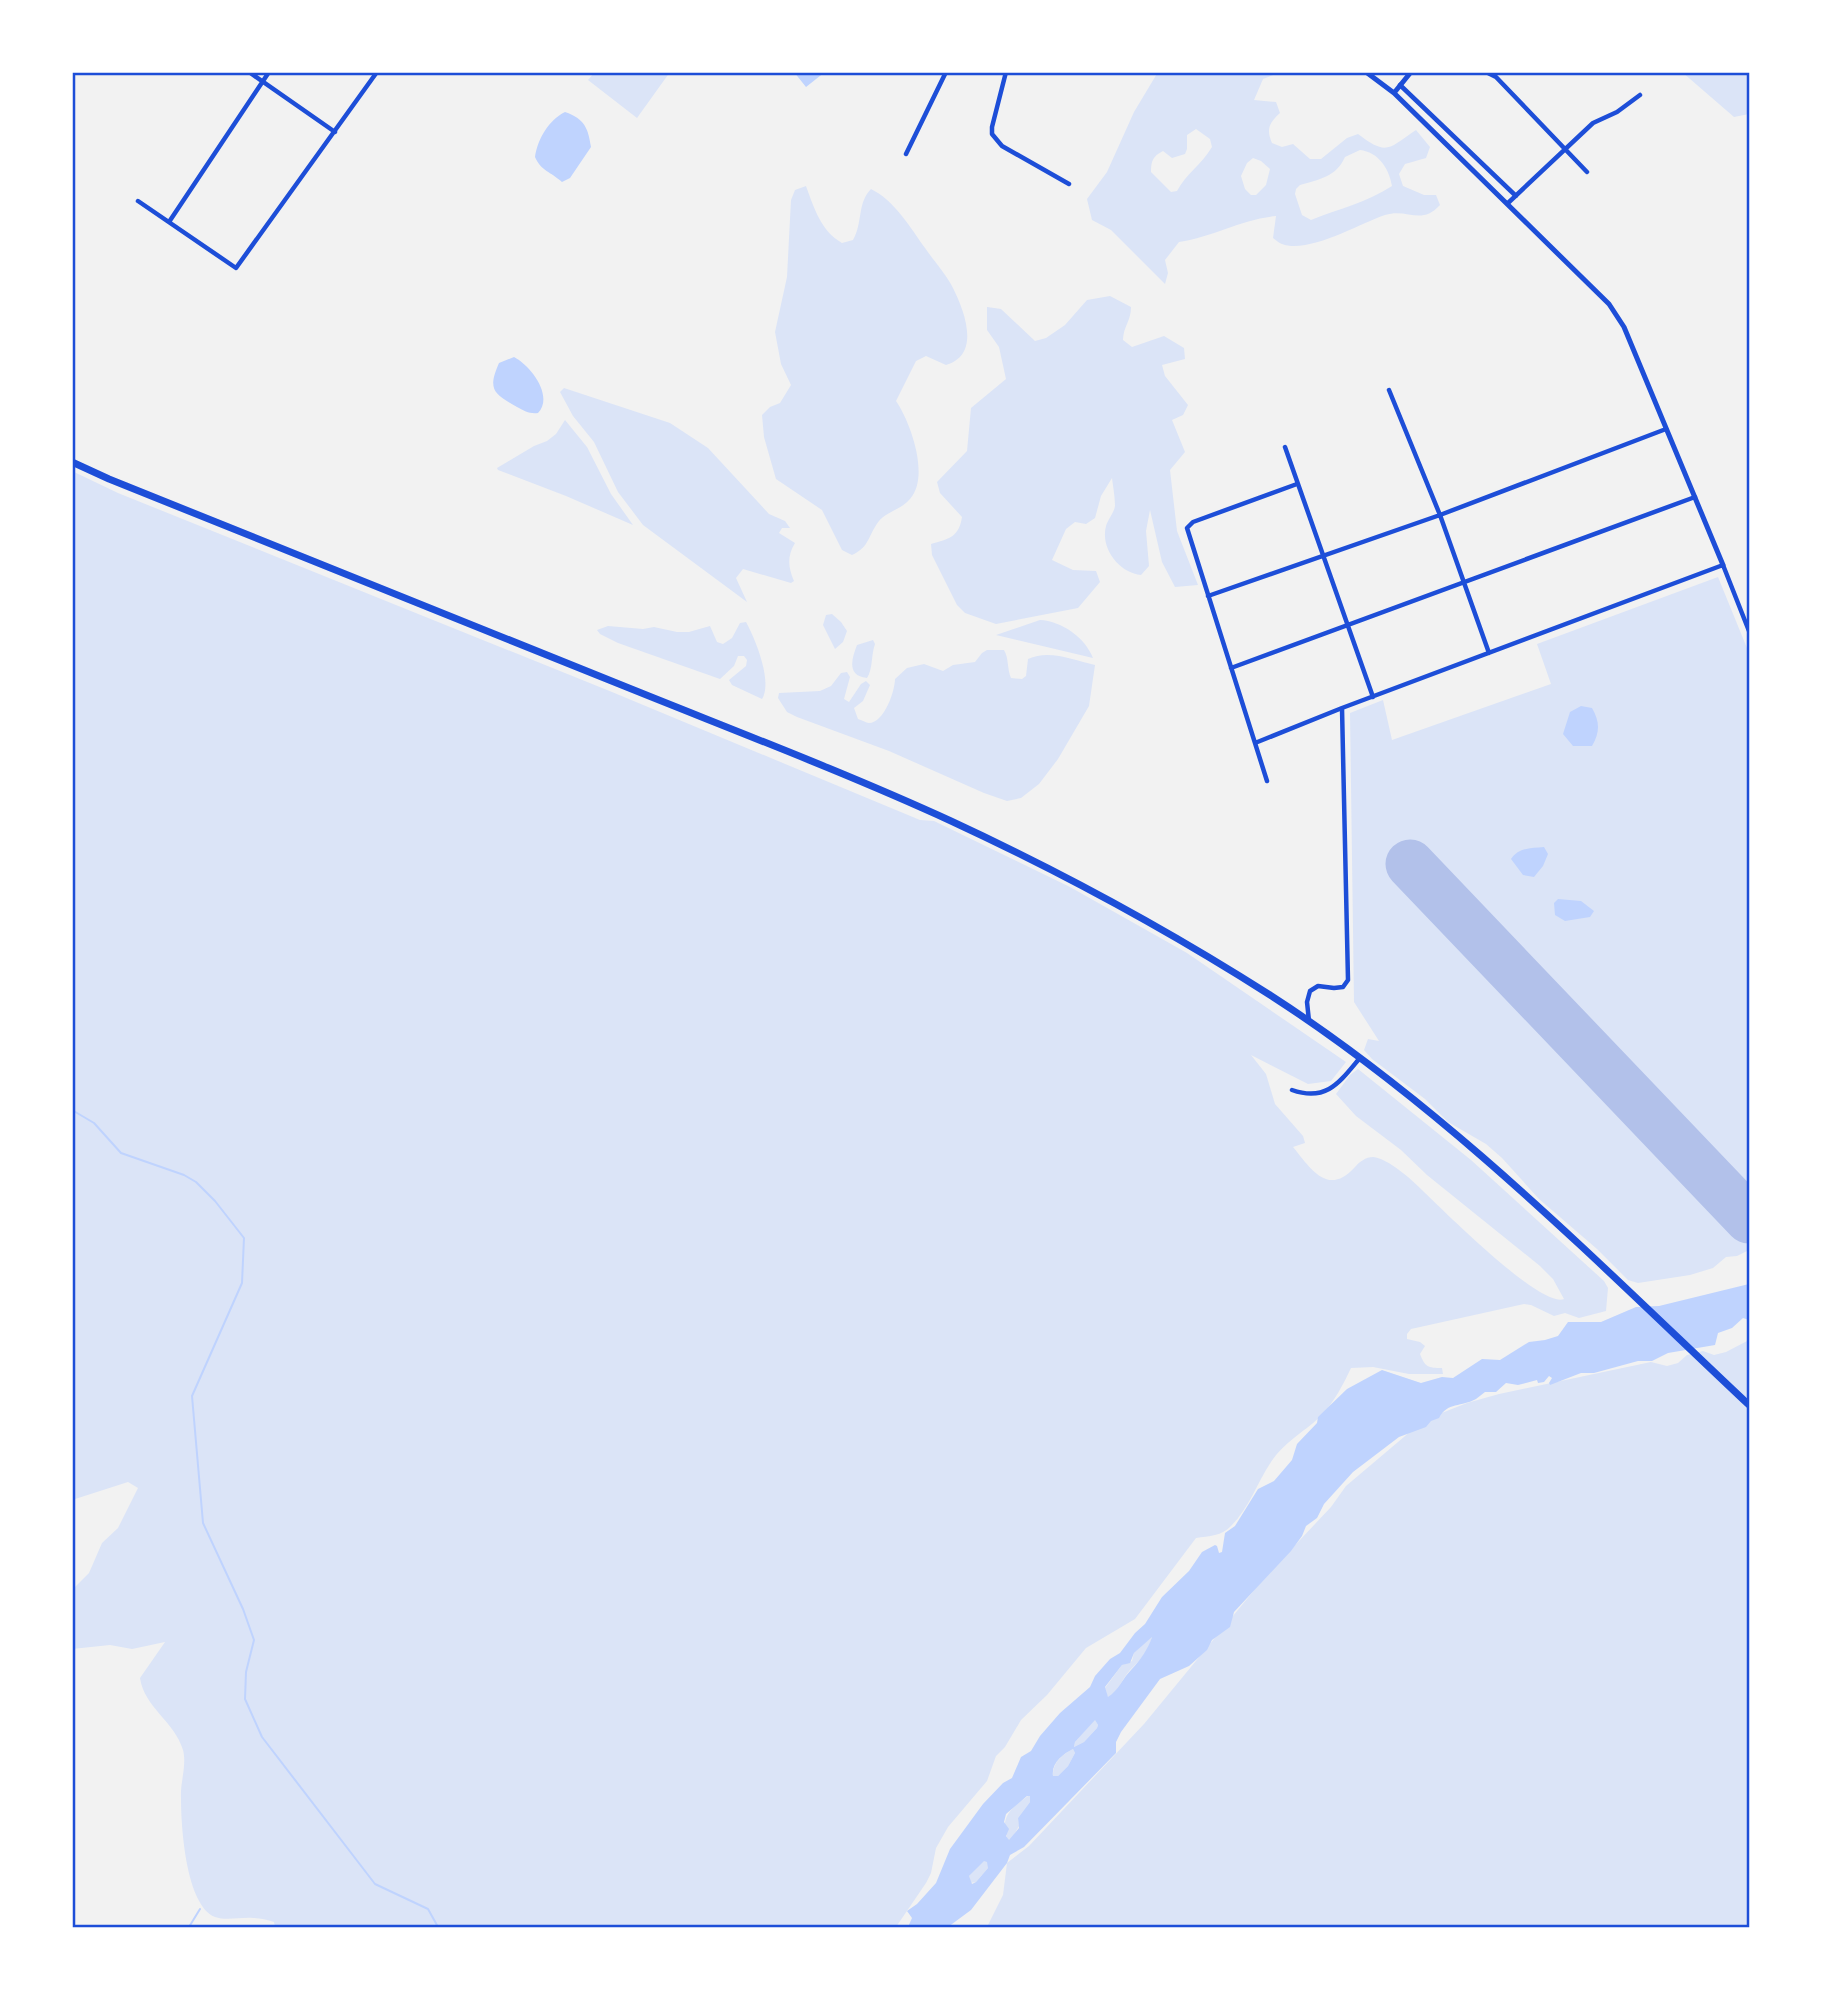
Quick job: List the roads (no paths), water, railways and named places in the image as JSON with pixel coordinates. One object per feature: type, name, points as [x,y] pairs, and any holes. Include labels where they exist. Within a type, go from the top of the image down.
[{"type":"highway","points":[[72,462],[762,741],[951,821],[1072,881],[1177,938],[1269,995],[1390,1081],[1487,1161],[1749,1405]]},
{"type":"street","points":[[249,72],[335,132]]},
{"type":"street","points":[[169,222],[269,72]]},
{"type":"street","points":[[138,201],[236,268],[377,72]]},
{"type":"street","points":[[906,154],[946,72]]},
{"type":"street","points":[[1006,72],[992,134],[1002,146],[1069,184]]},
{"type":"street","points":[[1366,72],[1394,93],[1609,304],[1623,327],[1749,631]]},
{"type":"street","points":[[1394,93],[1411,72]]},
{"type":"street","points":[[1486,72],[1496,77],[1587,172]]},
{"type":"street","points":[[1400,85],[1516,195]]},
{"type":"street","points":[[1508,203],[1593,123],[1617,112],[1640,95]]},
{"type":"street","points":[[1389,390],[1440,515],[1489,653]]},
{"type":"street","points":[[1208,596],[1440,515],[1666,429]]},
{"type":"street","points":[[1285,447],[1373,696]]},
{"type":"street","points":[[1267,781],[1186,528],[1193,522],[1297,484]]},
{"type":"street","points":[[1231,668],[1695,497]]},
{"type":"street","points":[[1255,743],[1723,565]]},
{"type":"street","points":[[1310,1023],[1307,1002],[1310,991],[1318,986],[1343,987],[1348,981],[1342,708]]},
{"type":"street","points":[[1292,1090],[1306,1095],[1323,1093],[1338,1084],[1359,1059]]},
{"type":"water","points":[[794,72],[825,72],[806,87]]},
{"type":"water","points":[[565,112],[584,125],[591,147],[570,178],[562,182],[543,169],[535,157],[545,130]]},
{"type":"water","points":[[514,357],[533,374],[542,390],[542,406],[538,413],[530,413],[517,407],[495,390],[493,385],[499,363]]},
{"type":"water","points":[[1581,706],[1592,708],[1596,718],[1598,732],[1592,746],[1573,746],[1563,734],[1570,712]]},
{"type":"water","points":[[1544,847],[1548,854],[1534,877],[1523,875],[1511,859],[1521,851]]},
{"type":"water","points":[[1558,899],[1581,901],[1594,911],[1590,917],[1565,921],[1555,915],[1554,903]]},
{"type":"water","points":[[1749,1284],[1749,1320],[1743,1318],[1732,1328],[1718,1333],[1715,1345],[1668,1353],[1652,1361],[1638,1361],[1594,1373],[1581,1373],[1550,1385],[1552,1378],[1549,1376],[1544,1382],[1538,1383],[1537,1380],[1518,1385],[1506,1383],[1496,1392],[1485,1392],[1476,1399],[1446,1409],[1426,1427],[1399,1437],[1353,1472],[1324,1504],[1317,1518],[1306,1526],[1291,1551],[1234,1612],[1230,1627],[1212,1640],[1207,1650],[1189,1666],[1160,1679],[1121,1732],[1116,1742],[1116,1753],[1024,1847],[1010,1855],[1007,1863],[971,1910],[948,1927],[908,1927],[912,1918],[907,1911],[936,1883],[950,1849],[983,1804],[1003,1783],[1012,1778],[1021,1757],[1031,1751],[1060,1713],[1090,1687],[1095,1676],[1110,1659],[1120,1653],[1145,1624],[1162,1597],[1189,1571],[1202,1552],[1215,1545],[1219,1553],[1222,1552],[1225,1533],[1235,1526],[1258,1489],[1274,1481],[1292,1460],[1297,1444],[1317,1423],[1318,1417],[1347,1389],[1382,1370],[1421,1383],[1442,1377],[1453,1378],[1482,1359],[1500,1360],[1529,1342],[1558,1336],[1568,1322],[1601,1322],[1636,1307],[1659,1306]],"holes":[[[1152,1637],[1141,1658],[1108,1697],[1105,1687],[1122,1665],[1130,1663],[1134,1653]],[[1095,1720],[1097,1728],[1084,1742],[1074,1747],[1075,1742]],[[1073,1749],[1075,1753],[1068,1766],[1058,1776],[1053,1776],[1056,1763]],[[1030,1796],[1030,1802],[1018,1818],[1019,1828],[1009,1840],[1006,1836],[1009,1829],[1004,1822],[1006,1814]],[[984,1861],[987,1862],[988,1868],[972,1884],[969,1876]]]},
{"type":"waterway","points":[[72,1110],[94,1123],[121,1153],[184,1175],[196,1182],[244,1238],[242,1283],[192,1396],[203,1523],[243,1609],[254,1640],[246,1672],[245,1699],[262,1737],[375,1884],[428,1909],[438,1927]]},
{"type":"waterway","points":[[189,1927],[200,1909]]}]
